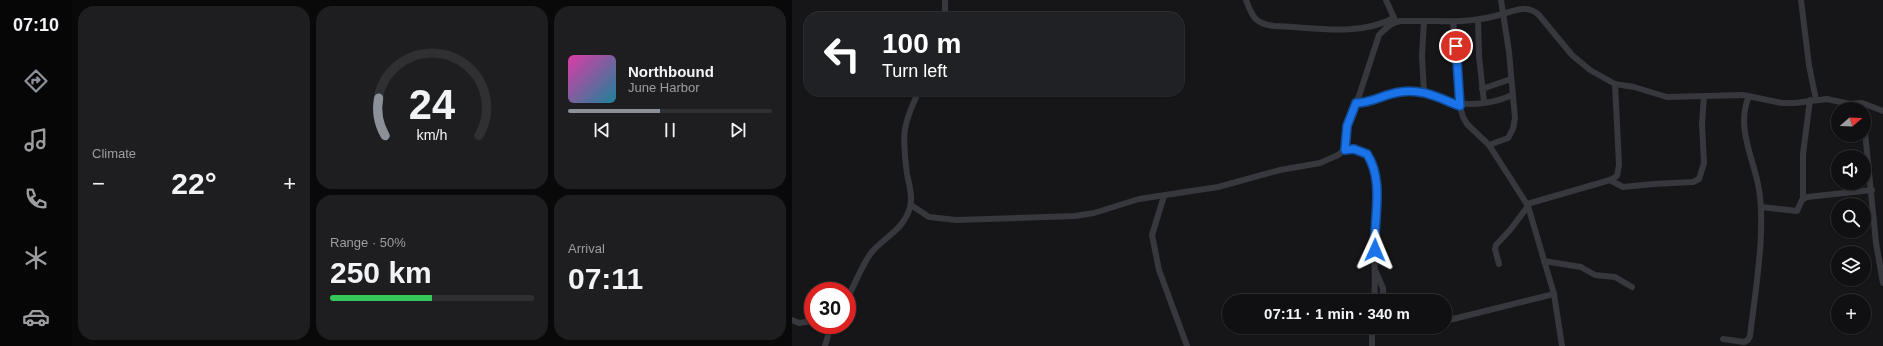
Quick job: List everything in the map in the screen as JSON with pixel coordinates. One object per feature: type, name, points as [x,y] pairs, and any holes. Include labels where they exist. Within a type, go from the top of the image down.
[{"type":"street","points":[[945,12],[946,0]]},
{"type":"street","points":[[1246,0],[1250,12],[1257,20],[1263,25],[1274,26],[1363,28],[1395,20],[1453,22],[1478,20],[1504,14],[1515,9],[1532,9],[1544,20],[1572,55],[1590,70],[1615,84],[1634,87],[1668,97],[1749,96],[1782,103],[1827,99],[1841,102]]},
{"type":"street","points":[[1386,0],[1395,20]]},
{"type":"street","points":[[1489,146],[1508,138],[1513,129],[1515,118],[1504,14],[1501,0]]},
{"type":"street","points":[[1761,207],[1796,211],[1803,199],[1803,154],[1813,100],[1801,0]]},
{"type":"street","points":[[1345,150],[1347,126],[1380,35],[1395,20]]},
{"type":"street","points":[[1478,20],[1479,56],[1484,102]]},
{"type":"street","points":[[1424,21],[1422,56],[1424,92]]},
{"type":"street","points":[[1453,22],[1460,105],[1467,124],[1489,146],[1527,205],[1554,294],[1562,346]]},
{"type":"street","points":[[1482,89],[1511,79]]},
{"type":"street","points":[[1499,264],[1495,249],[1496,245],[1510,230],[1527,205],[1610,180],[1617,176],[1620,165],[1615,84]]},
{"type":"street","points":[[1356,103],[1369,102],[1401,92],[1424,92],[1460,105],[1502,99],[1512,95]]},
{"type":"street","points":[[856,282],[867,260],[876,248],[897,231],[911,205],[904,131],[907,118],[917,96]]},
{"type":"street","points":[[1610,180],[1616,184],[1631,188],[1653,184],[1693,182],[1699,178],[1704,163],[1702,124],[1704,96]]},
{"type":"street","points":[[1723,339],[1744,342],[1748,340],[1750,336],[1758,259],[1761,207],[1758,184],[1746,144],[1744,111],[1749,96]]},
{"type":"street","points":[[1871,108],[1883,111]]},
{"type":"street","points":[[1866,142],[1880,243],[1883,279]]},
{"type":"street","points":[[911,205],[929,217],[956,220],[1075,216],[1139,199],[1218,187],[1280,170],[1320,163],[1338,156],[1345,150],[1354,149],[1367,154],[1375,174],[1377,202],[1374,240],[1376,271],[1374,294]]},
{"type":"street","points":[[1803,199],[1872,190]]},
{"type":"street","points":[[1164,196],[1152,235],[1160,270],[1187,346]]},
{"type":"street","points":[[1544,260],[1581,267],[1594,275],[1615,277],[1632,287]]},
{"type":"street","points":[[1376,271],[1383,288],[1383,294]]},
{"type":"street","points":[[1452,319],[1554,294]]},
{"type":"street","points":[[792,320],[799,323],[804,322]]},
{"type":"street","points":[[825,346],[828,334]]},
{"type":"street","points":[[1372,334],[1372,346]]},
{"type":"route","points":[[1375,250],[1374,240],[1377,202],[1375,174],[1367,154],[1354,149],[1345,150],[1347,126],[1350,114],[1356,103],[1369,102],[1401,92],[1424,92],[1460,106],[1456,46]]}]
